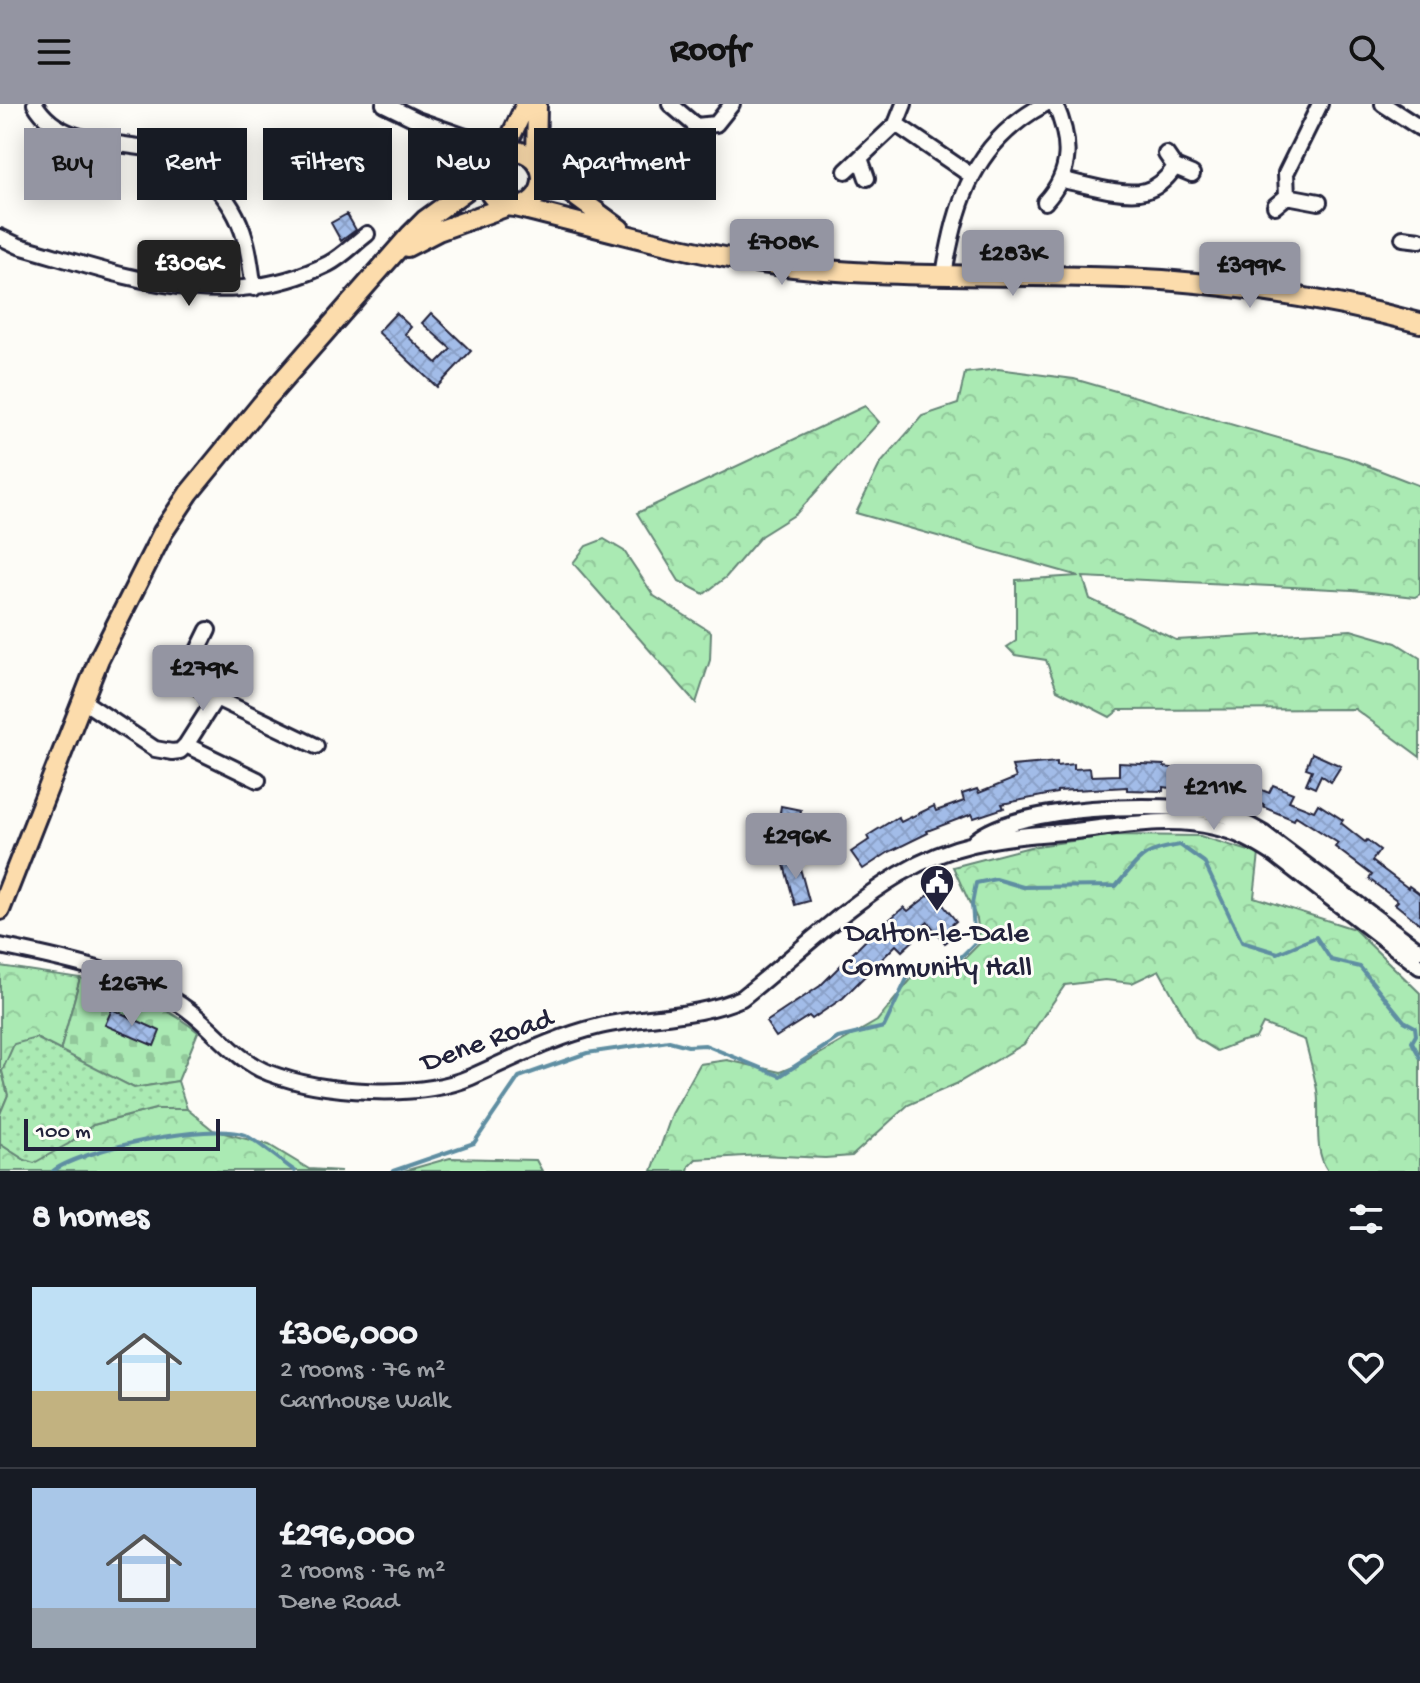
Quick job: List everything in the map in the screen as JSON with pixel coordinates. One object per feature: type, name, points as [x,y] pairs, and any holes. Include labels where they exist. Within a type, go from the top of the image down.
[{"type":"main road","points":[[514,128],[526,104]]},
{"type":"main road","points":[[537,104],[538,128]]},
{"type":"main road","points":[[393,256],[438,231],[534,198]]},
{"type":"main road","points":[[0,910],[99,659],[144,566],[189,493],[261,405],[425,220],[453,200]]},
{"type":"main road","points":[[500,200],[511,206],[707,254],[771,265],[944,275],[1160,280],[1229,286],[1363,308],[1420,323]]},
{"type":"main road","points":[[583,200],[629,235]]},
{"type":"street","points":[[35,104],[57,127],[110,145],[152,149],[172,155],[217,185],[245,238],[254,288]]},
{"type":"street","points":[[384,104],[440,128]]},
{"type":"street","points":[[670,104],[696,126],[716,124],[732,104]]},
{"type":"street","points":[[846,171],[896,124],[904,104]]},
{"type":"street","points":[[944,275],[957,209],[972,176],[983,158],[1012,125],[1045,104]]},
{"type":"street","points":[[1045,202],[1063,180],[1067,141],[1055,104]]},
{"type":"street","points":[[1287,196],[1286,173],[1320,104]]},
{"type":"street","points":[[1383,104],[1420,128]]},
{"type":"street","points":[[896,124],[972,176]]},
{"type":"street","points":[[860,158],[867,178]]},
{"type":"street","points":[[1063,180],[1127,192],[1146,191],[1157,185],[1171,161],[1192,174]]},
{"type":"street","points":[[1287,196],[1319,202]]},
{"type":"street","points":[[1275,206],[1287,196]]},
{"type":"street","points":[[0,237],[19,246],[165,286],[196,290],[254,288],[330,263],[367,234]]},
{"type":"street","points":[[1403,238],[1420,240]]},
{"type":"street","points":[[208,630],[184,679],[216,698],[316,746]]},
{"type":"street","points":[[83,701],[155,749],[172,752],[180,751],[186,745],[216,698]]},
{"type":"street","points":[[186,745],[258,780]]},
{"type":"street","name":"Dene Road","points":[[972,844],[993,828],[1054,814],[1147,806],[1214,812],[1263,833],[1420,951]]},
{"type":"street","name":"Dene Road","points":[[0,946],[99,970],[156,992],[188,1010],[248,1063],[269,1073],[340,1088],[385,1092],[418,1090],[451,1084],[539,1045],[601,1026],[723,1006],[742,998],[858,904],[930,858],[972,844],[1154,823],[1193,823],[1225,829],[1255,842],[1420,967]]},
{"type":"green space","points":[[998,369],[1074,379],[1348,458],[1420,486],[1420,594],[1415,597],[1353,590],[1083,577],[1090,599],[1176,640],[1351,630],[1396,643],[1420,658],[1420,757],[1355,709],[1119,710],[1110,717],[1057,690],[1046,660],[1015,655],[1007,647],[1016,641],[1016,580],[1079,576],[856,513],[880,464],[922,416],[958,404],[965,373]]},
{"type":"green space","points":[[865,406],[879,422],[796,514],[761,536],[726,577],[704,594],[679,581],[637,513]]},
{"type":"green space","points":[[604,539],[624,551],[654,596],[711,632],[710,660],[696,703],[573,563],[586,546]]},
{"type":"green space","points":[[1114,835],[1200,836],[1259,854],[1254,897],[1354,929],[1420,993],[1420,1171],[1328,1171],[1320,1153],[1317,1090],[1305,1040],[1263,1024],[1256,1038],[1217,1051],[1196,1038],[1159,970],[1132,983],[1105,980],[1065,985],[1024,1044],[956,1084],[908,1105],[852,1156],[761,1155],[696,1159],[688,1171],[652,1171],[672,1114],[700,1064],[727,1060],[780,1072],[809,1060],[877,1021],[917,972],[964,959],[980,943],[977,919],[953,867],[1030,847]]},
{"type":"green space","points":[[0,966],[80,978],[60,1052],[36,1038],[2,1071],[8,1095],[0,1114]]},
{"type":"green space","points":[[80,978],[142,999],[198,1032],[178,1081],[134,1088],[60,1052]]},
{"type":"green space","points":[[36,1038],[134,1088],[178,1081],[187,1109],[155,1109],[93,1125],[68,1144],[34,1163],[25,1160],[0,1144],[0,1114],[8,1095],[2,1071],[14,1044]]},
{"type":"green space","points":[[155,1109],[187,1109],[213,1130],[269,1145],[309,1169],[341,1171],[0,1171],[0,1144],[25,1160],[68,1144],[93,1125]]},
{"type":"green space","points":[[450,1158],[536,1160],[542,1171],[404,1171]]},
{"type":"building","points":[[347,214],[356,230],[341,241],[331,223]]},
{"type":"building","points":[[396,313],[411,327],[405,334],[437,363],[451,349],[422,323],[431,313],[471,351],[437,387],[378,332]]},
{"type":"building","points":[[1312,753],[1341,766],[1331,782],[1321,775],[1315,788],[1306,784],[1312,770],[1306,768]]},
{"type":"building","points":[[1057,762],[1057,766],[1074,764],[1074,769],[1090,768],[1091,776],[1119,775],[1119,763],[1164,765],[1269,793],[1273,785],[1293,793],[1289,801],[1314,811],[1318,804],[1343,820],[1341,823],[1365,842],[1367,840],[1380,850],[1372,861],[1420,894],[1420,924],[1395,904],[1398,901],[1369,879],[1372,875],[1335,847],[1338,843],[1296,816],[1294,820],[1264,805],[1163,787],[1163,791],[1127,790],[1127,787],[1057,791],[1002,804],[1004,808],[974,818],[972,814],[927,831],[863,869],[851,852],[869,840],[867,836],[898,817],[901,822],[934,806],[936,811],[964,801],[962,794],[977,789],[979,793],[1016,778],[1012,766]]},
{"type":"building","points":[[781,806],[801,810],[797,833],[777,830]]},
{"type":"building","points":[[797,857],[809,901],[795,905],[783,861]]},
{"type":"building","points":[[933,892],[956,921],[949,927],[955,935],[945,943],[928,922],[910,938],[913,941],[902,951],[896,945],[843,998],[812,1019],[809,1016],[776,1037],[766,1022],[820,986],[904,907],[908,911]]},
{"type":"building","points":[[112,1009],[160,1031],[154,1046],[105,1025]]},
{"type":"waterway","points":[[393,1171],[474,1143],[519,1077],[587,1053],[669,1041],[688,1046],[705,1045],[780,1076],[838,1038],[884,1027],[912,968],[961,957],[975,943],[972,904],[976,883],[996,879],[1023,887],[1116,886],[1149,853],[1180,845],[1204,862],[1242,942],[1278,953],[1316,937],[1331,960],[1360,967],[1404,1021],[1415,1027],[1416,1035],[1412,1042],[1420,1057]]},
{"type":"waterway","points":[[53,1171],[90,1154],[117,1147],[204,1132],[228,1132],[250,1137],[295,1171]]},
{"type":"place","name":"Dalton-le-Dale Community Hall","points":[[937,913]]}]
